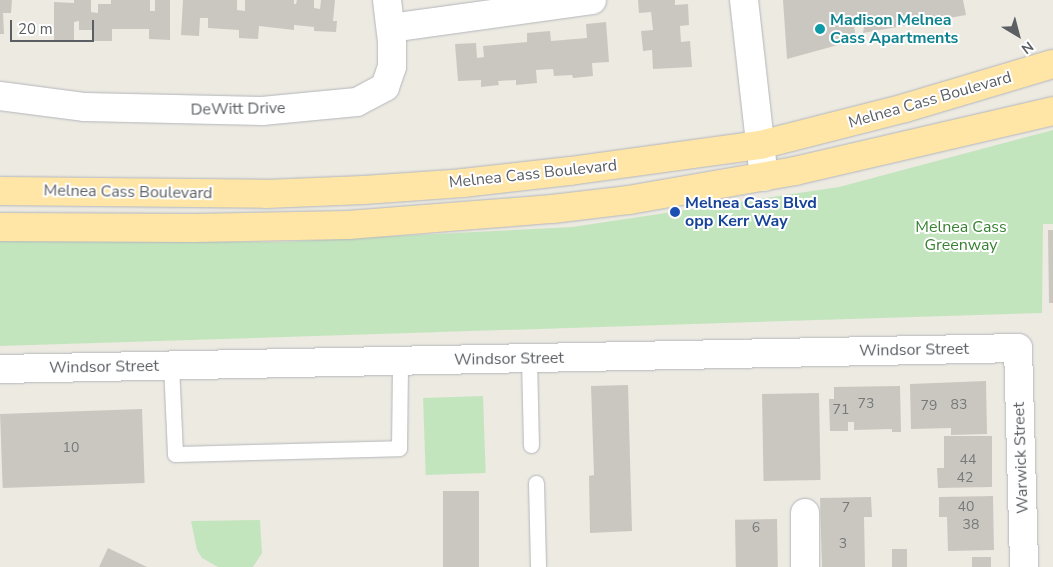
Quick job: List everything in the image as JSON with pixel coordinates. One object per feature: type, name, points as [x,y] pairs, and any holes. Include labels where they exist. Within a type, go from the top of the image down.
[{"type":"main road","points":[[977,86],[1030,58],[1053,50]]},
{"type":"main road","name":"Melnea Cass Boulevard","points":[[0,191],[266,194],[364,190],[561,172],[760,145],[818,131],[1053,64]]},
{"type":"main road","points":[[0,227],[282,227],[426,221],[629,200],[764,177],[903,148],[1053,111]]},
{"type":"street","name":"DeWitt Drive","points":[[0,96],[85,107],[262,111],[357,102],[384,87],[392,66],[391,28],[387,0]]},
{"type":"street","points":[[391,28],[592,0]]},
{"type":"street","points":[[744,0],[764,177]]},
{"type":"street","name":"Windsor Street","points":[[0,369],[1018,348]]},
{"type":"street","name":"Warwick Street","points":[[1018,348],[1024,567]]},
{"type":"street","points":[[804,513],[806,567]]},
{"type":"lane","points":[[529,358],[532,445]]},
{"type":"lane","points":[[171,365],[175,454],[399,448],[400,362]]},
{"type":"lane","points":[[536,483],[538,567]]},
{"type":"green space","name":"Melnea Cass Greenway","points":[[1053,130],[1053,224],[1043,224],[1042,313],[0,346],[0,241],[279,242],[572,227],[839,187]]},
{"type":"green space","points":[[483,396],[486,473],[426,475],[423,398]]},
{"type":"green space","points":[[260,520],[262,553],[253,567],[218,567],[202,558],[197,550],[191,521]]},
{"type":"building","points":[[0,0],[12,0],[11,13],[3,13],[4,34],[0,34]]},
{"type":"building","points":[[74,0],[91,0],[91,12],[98,13],[98,4],[111,4],[111,0],[150,0],[150,11],[155,11],[155,0],[170,0],[170,40],[149,39],[149,29],[112,29],[112,41],[92,41],[92,30],[79,30],[79,21],[74,22],[74,42],[54,42],[54,2],[74,3]]},
{"type":"building","points":[[183,0],[237,0],[237,10],[245,11],[245,0],[294,0],[294,4],[296,4],[297,0],[314,0],[314,8],[320,9],[321,0],[335,0],[333,21],[337,21],[336,32],[314,31],[314,27],[294,25],[294,30],[259,26],[258,39],[239,38],[239,30],[208,28],[208,18],[200,18],[199,36],[181,35]]},
{"type":"building","points":[[638,0],[675,0],[675,5],[688,4],[689,25],[680,26],[681,42],[690,41],[692,67],[653,69],[652,50],[643,51],[641,31],[653,30],[651,12],[639,13]]},
{"type":"building","name":"Madison Melnea Cass Apartments","points":[[783,0],[963,0],[966,15],[863,33],[865,22],[854,25],[856,40],[787,59]]},
{"type":"building","points":[[606,22],[609,62],[592,63],[593,76],[573,78],[572,75],[554,76],[553,69],[536,70],[537,83],[516,85],[516,80],[498,81],[499,85],[481,87],[481,80],[458,81],[455,44],[476,43],[477,58],[484,57],[483,46],[527,42],[527,33],[550,31],[551,41],[587,38],[586,24]]},
{"type":"building","points":[[1048,230],[1053,230],[1053,303],[1049,303]]},
{"type":"building","points":[[986,381],[987,434],[951,435],[951,428],[911,429],[910,384]]},
{"type":"building","points":[[628,385],[632,531],[590,533],[589,476],[594,475],[591,386]]},
{"type":"building","points":[[900,386],[901,432],[892,432],[892,429],[854,430],[854,422],[848,422],[848,431],[830,431],[829,399],[834,399],[834,387]]},
{"type":"building","points":[[819,393],[821,480],[764,481],[762,394]]},
{"type":"building","points":[[142,409],[145,483],[3,488],[0,414]]},
{"type":"building","points":[[944,436],[992,436],[992,487],[938,488],[937,468],[944,468]]},
{"type":"building","points":[[443,491],[479,491],[479,567],[443,567]]},
{"type":"building","points":[[993,496],[994,550],[948,551],[947,517],[939,517],[939,497]]},
{"type":"building","points":[[871,497],[872,517],[864,517],[865,567],[822,567],[820,498]]},
{"type":"building","points":[[777,519],[778,567],[736,567],[735,520]]},
{"type":"building","points":[[108,548],[147,567],[99,567]]},
{"type":"building","points":[[892,549],[907,549],[907,567],[892,567]]},
{"type":"building","points":[[972,557],[991,557],[991,567],[972,567]]},
{"type":"place","name":"Madison Melnea Cass Apartments","points":[[820,29]]},
{"type":"place","name":"Melnea Cass Blvd opp Kerr Way","points":[[675,212]]}]
